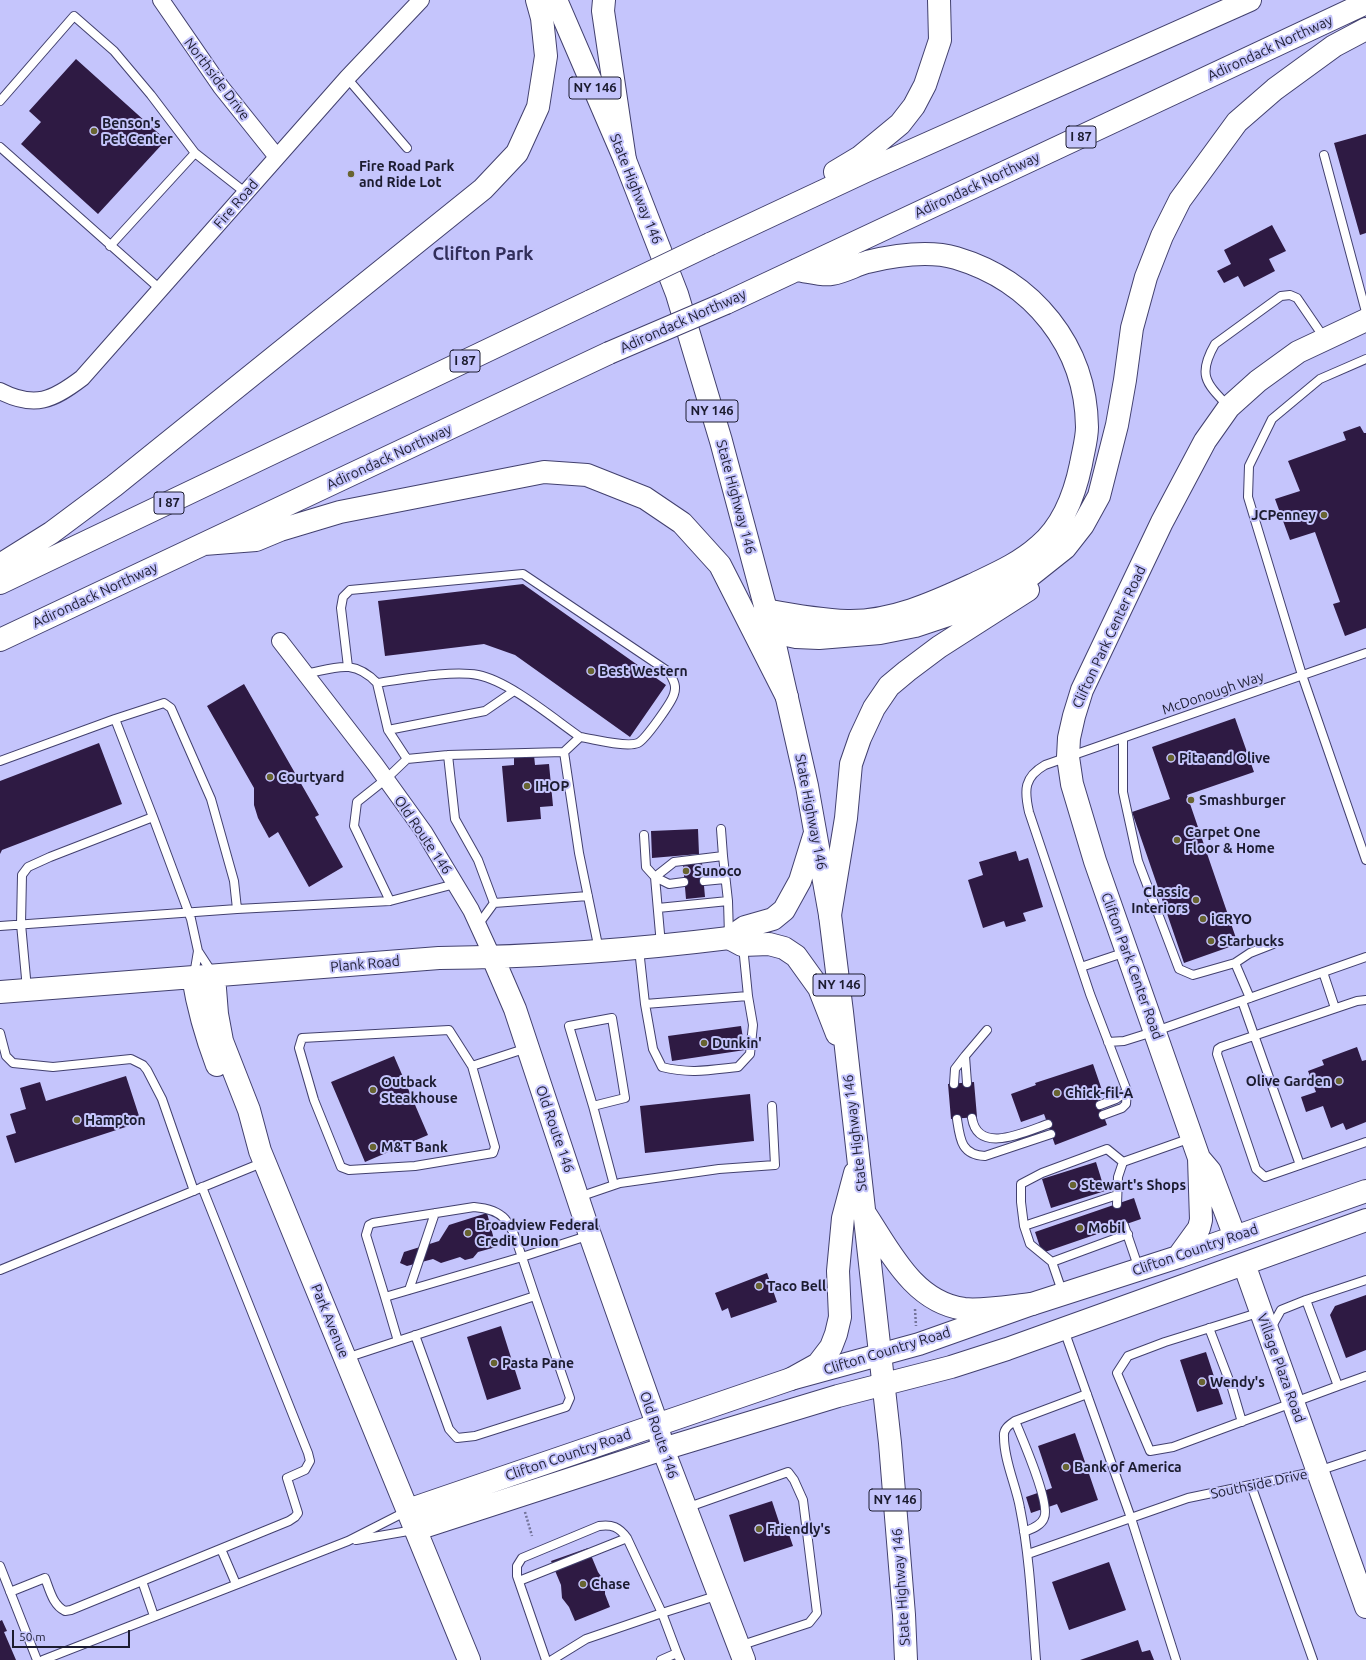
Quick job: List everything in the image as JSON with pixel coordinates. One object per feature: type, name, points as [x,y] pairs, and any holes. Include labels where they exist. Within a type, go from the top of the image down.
[{"type":"main road","points":[[0,565],[51,533],[114,486],[483,189],[517,154],[538,107],[546,56],[542,18],[537,0]]},
{"type":"main road","name":"State Highway 146","points":[[556,0],[625,160],[677,294],[721,441],[772,632],[816,831],[830,914],[890,1443],[904,1615],[906,1660]]},
{"type":"main road","points":[[604,0],[603,11],[625,160]]},
{"type":"main road","points":[[739,230],[860,157],[900,124],[914,106],[925,85],[940,40],[939,0]]},
{"type":"main road","name":"I 87","points":[[0,583],[739,230],[1250,0]]},
{"type":"main road","name":"Adirondack Northway","points":[[0,640],[609,353],[726,303],[1366,3]]},
{"type":"main road","points":[[830,914],[846,818],[851,764],[860,738],[874,708],[889,686],[907,671],[939,647],[1018,597],[1047,575],[1083,524],[1099,496],[1118,418],[1132,328],[1146,277],[1162,236],[1180,200],[1237,122],[1275,89],[1334,46],[1366,28]]},
{"type":"main road","points":[[765,610],[823,619],[849,621],[877,618],[908,611],[942,599],[1008,568],[1040,546],[1064,515],[1077,481],[1087,429],[1084,392],[1071,352],[1052,322],[1044,313],[1030,299],[1003,278],[954,258],[922,254],[903,255],[867,262],[831,274],[796,270]]},
{"type":"main road","name":"Clifton Park Center Road","points":[[1236,1237],[1210,1171],[1199,1158],[1156,1031],[1095,861],[1072,784],[1068,757],[1069,738],[1082,690],[1162,522],[1205,441],[1229,407],[1258,381],[1298,352],[1366,320]]},
{"type":"main road","points":[[204,544],[256,540],[280,530],[340,512],[544,472],[587,475],[645,498],[682,523],[720,565],[787,696]]},
{"type":"main road","points":[[772,632],[796,637],[819,638],[880,633],[915,626],[951,614],[1031,575],[1065,548]]},
{"type":"main road","points":[[736,941],[746,927],[773,919],[784,910],[800,881],[816,831]]},
{"type":"main road","name":"Plank Road","points":[[0,992],[438,958],[493,958],[736,941],[769,944],[784,948],[796,956],[819,988],[846,1056]]},
{"type":"main road","name":"Old Route 146","points":[[493,958],[515,1009],[590,1235],[657,1424],[663,1450],[741,1653]]},
{"type":"main road","name":"Park Avenue","points":[[204,976],[197,1003],[205,1034],[231,1102],[262,1157],[469,1660]]},
{"type":"main road","points":[[1178,1257],[1199,1228],[1201,1220],[1199,1158]]},
{"type":"main road","points":[[791,1380],[818,1364],[830,1347],[836,1334],[840,1317],[838,1271],[843,1218],[858,1162]]},
{"type":"main road","name":"Clifton Country Road","points":[[412,1520],[657,1424],[791,1380],[919,1344],[1032,1304],[1178,1257],[1366,1191]]},
{"type":"main road","points":[[864,1212],[917,1288],[934,1300],[965,1309],[1032,1304]]},
{"type":"main road","name":"Clifton Country Road","points":[[412,1520],[663,1450],[838,1396],[951,1367],[1064,1329],[1366,1220]]},
{"type":"main road","points":[[1178,1287],[1207,1266],[1225,1256],[1233,1247],[1236,1237]]},
{"type":"main road","name":"Village Plaza Road","points":[[1244,1264],[1318,1471]]},
{"type":"main road","name":"Southside Drive","points":[[1318,1471],[1366,1607]]},
{"type":"street","name":"Northside Drive","points":[[161,0],[221,88],[277,157]]},
{"type":"street","name":"Fire Road","points":[[0,392],[23,401],[44,400],[62,393],[82,378],[347,78],[421,0]]},
{"type":"street","name":"Old Route 146","points":[[280,641],[386,779],[424,832],[456,884],[478,925],[493,958]]},
{"type":"lane","points":[[0,101],[74,16],[114,51],[151,95],[195,152],[246,193]]},
{"type":"lane","points":[[347,78],[407,148]]},
{"type":"lane","points":[[0,147],[160,290]]},
{"type":"lane","points":[[110,246],[195,152]]},
{"type":"lane","points":[[1324,155],[1366,312]]},
{"type":"lane","points":[[1229,407],[1208,385],[1204,374],[1205,363],[1210,352],[1215,344],[1281,296],[1290,295],[1297,298],[1325,339]]},
{"type":"lane","points":[[1366,359],[1320,379],[1272,419],[1249,466],[1248,497],[1302,675],[1366,860]]},
{"type":"lane","points":[[348,667],[341,608],[343,598],[350,590],[523,574],[669,672],[675,684],[674,696],[646,737],[638,743],[628,745],[580,737],[514,692],[492,680],[469,674],[377,683]]},
{"type":"lane","name":"McDonough Way","points":[[1127,1091],[1090,994],[1029,812],[1026,797],[1027,785],[1034,772],[1045,765],[1366,653]]},
{"type":"lane","points":[[305,674],[348,667],[359,668],[369,674],[377,683],[388,730],[407,759]]},
{"type":"lane","points":[[388,730],[485,711],[514,692]]},
{"type":"lane","points":[[0,761],[115,718],[164,703],[171,708],[211,799],[234,881],[238,909]]},
{"type":"lane","points":[[115,718],[190,914],[204,976]]},
{"type":"lane","points":[[390,901],[354,826],[357,802],[386,779],[407,759],[448,755],[564,752],[580,737]]},
{"type":"lane","points":[[1123,738],[1123,792],[1138,861],[1179,969],[1193,975],[1236,963],[1250,953],[1273,944]]},
{"type":"lane","points":[[564,752],[588,896],[599,951]]},
{"type":"lane","points":[[448,755],[455,819],[478,860],[494,904]]},
{"type":"lane","points":[[27,990],[21,924],[22,875],[28,867],[50,857],[153,818]]},
{"type":"lane","points":[[639,948],[645,1004],[653,1049],[662,1067],[681,1072],[738,1067],[750,1054],[753,1025],[728,901],[721,829]]},
{"type":"lane","points":[[644,835],[646,867],[655,877],[669,884],[684,882]]},
{"type":"lane","points":[[655,877],[674,862],[723,856]]},
{"type":"lane","points":[[655,877],[661,946]]},
{"type":"lane","points":[[704,881],[725,879]]},
{"type":"lane","points":[[0,926],[190,914],[238,909],[390,901],[456,884]]},
{"type":"lane","points":[[478,925],[494,904],[588,896]]},
{"type":"lane","points":[[658,908],[728,901]]},
{"type":"lane","points":[[198,951],[204,976]]},
{"type":"lane","points":[[1081,967],[1127,952]]},
{"type":"lane","points":[[1108,1042],[1124,1041],[1156,1031],[1366,957]]},
{"type":"lane","points":[[1236,963],[1254,1034],[1300,1165]]},
{"type":"lane","points":[[1323,972],[1335,1008]]},
{"type":"lane","points":[[645,1004],[748,996]]},
{"type":"lane","points":[[1366,1000],[1335,1008],[1254,1034],[1222,1046],[1218,1050],[1217,1054],[1259,1174],[1265,1177],[1366,1142]]},
{"type":"lane","points":[[593,1106],[624,1098],[612,1018],[568,1026],[593,1106],[614,1185]]},
{"type":"lane","points":[[449,1030],[472,1066],[495,1147],[493,1153],[415,1166],[349,1170],[341,1167],[314,1100],[299,1048],[302,1038],[449,1030]]},
{"type":"lane","points":[[954,1084],[955,1069],[987,1030]]},
{"type":"lane","points":[[0,1033],[6,1056],[14,1063],[53,1067],[131,1059],[143,1065],[148,1070],[162,1099],[194,1191]]},
{"type":"lane","points":[[472,1066],[528,1047]]},
{"type":"lane","points":[[965,1056],[967,1083]]},
{"type":"lane","points":[[1100,1105],[1116,1100],[1127,1091]]},
{"type":"lane","points":[[1104,1115],[1122,1108],[1126,1104],[1127,1091]]},
{"type":"lane","points":[[578,1197],[614,1185],[719,1169],[775,1166],[772,1106]]},
{"type":"lane","points":[[972,1118],[975,1129],[981,1136],[987,1139],[1005,1137],[1048,1124]]},
{"type":"lane","points":[[957,1119],[960,1138],[969,1152],[975,1155],[985,1156],[1051,1134]]},
{"type":"lane","points":[[1123,1162],[1192,1138]]},
{"type":"lane","points":[[1063,1295],[1052,1262],[1030,1244],[1024,1226],[1021,1202],[1021,1184],[1042,1173],[1107,1149],[1123,1162]]},
{"type":"lane","points":[[0,1270],[194,1191],[262,1157]]},
{"type":"lane","points":[[1117,1204],[1118,1177],[1123,1162]]},
{"type":"lane","points":[[10,1592],[45,1578],[55,1602],[65,1611],[221,1549],[295,1517],[298,1513],[287,1478],[305,1470],[310,1461],[298,1425],[202,1187]]},
{"type":"lane","points":[[1024,1226],[1117,1195]]},
{"type":"lane","points":[[398,1341],[366,1235],[369,1225],[373,1223],[474,1207],[488,1208],[499,1213],[508,1221],[522,1257],[570,1398],[566,1407],[475,1436],[457,1438],[449,1429],[415,1335]]},
{"type":"lane","points":[[409,1290],[435,1213]]},
{"type":"lane","points":[[1124,1225],[1139,1269]]},
{"type":"lane","points":[[1052,1262],[1128,1234]]},
{"type":"lane","points":[[385,1297],[522,1257],[590,1235]]},
{"type":"lane","points":[[1268,1332],[1281,1310],[1366,1280]]},
{"type":"lane","points":[[345,1358],[535,1296]]},
{"type":"lane","points":[[1306,1300],[1338,1386]]},
{"type":"lane","points":[[1261,1312],[1128,1356],[1117,1373],[1150,1450],[1173,1447],[1366,1376]]},
{"type":"lane","points":[[1209,1328],[1232,1388],[1242,1422]]},
{"type":"lane","points":[[1064,1329],[1131,1518],[1176,1660]]},
{"type":"lane","points":[[1036,1660],[1028,1554],[1020,1507],[1004,1439],[1004,1432],[1008,1425],[1015,1421],[1087,1394]]},
{"type":"lane","points":[[1015,1421],[1039,1486],[1046,1514],[1044,1520],[1038,1525],[1024,1532]]},
{"type":"lane","points":[[1318,1471],[1366,1455]]},
{"type":"lane","name":"Southside Drive","points":[[1028,1554],[1188,1498],[1318,1471]]},
{"type":"lane","points":[[686,1508],[788,1472],[794,1480],[803,1500],[817,1613],[809,1623],[741,1653]]},
{"type":"lane","points":[[1251,1485],[1313,1660]]},
{"type":"lane","points":[[348,1541],[412,1520]]},
{"type":"lane","points":[[43,1660],[348,1541],[412,1520]]},
{"type":"lane","points":[[546,1660],[519,1581],[517,1566],[522,1558],[585,1531],[609,1524],[621,1530],[627,1538],[662,1612],[678,1657],[661,1660]]},
{"type":"lane","points":[[519,1581],[627,1538]]},
{"type":"lane","points":[[221,1549],[236,1584]]},
{"type":"lane","points":[[0,1566],[37,1660]]},
{"type":"lane","points":[[142,1581],[154,1616]]},
{"type":"lane","points":[[552,1660],[586,1639],[662,1612],[719,1595]]},
{"type":"path","points":[[915,1305],[916,1333]]},
{"type":"path","points":[[524,1510],[532,1536]]},
{"type":"building","name":"Benson's Pet Center","points":[[76,59],[166,140],[98,214],[21,144],[41,122],[29,111]]},
{"type":"building","points":[[1366,134],[1366,233],[1360,235],[1334,143]]},
{"type":"building","points":[[1272,225],[1286,251],[1269,259],[1275,271],[1244,287],[1238,276],[1224,283],[1217,271],[1231,264],[1224,250]]},
{"type":"building","name":"JCPenney","points":[[1360,426],[1364,433],[1366,433],[1366,628],[1345,636],[1333,604],[1340,602],[1315,532],[1290,540],[1275,499],[1300,491],[1288,461],[1346,440],[1343,432]]},
{"type":"building","name":"Best Western","points":[[523,584],[666,685],[630,737],[515,655],[484,644],[385,656],[378,601]]},
{"type":"building","points":[[244,684],[319,815],[315,817],[343,867],[309,887],[278,832],[269,838],[258,818],[254,805],[254,788],[207,706]]},
{"type":"building","points":[[1235,718],[1254,772],[1187,795],[1238,944],[1184,963],[1132,812],[1170,799],[1152,747]]},
{"type":"building","points":[[99,743],[122,804],[2,850],[0,854],[0,781]]},
{"type":"building","name":"IHOP","points":[[534,755],[535,765],[549,764],[553,806],[540,807],[541,819],[507,822],[502,766],[514,765],[514,756]]},
{"type":"building","points":[[698,829],[699,854],[652,858],[651,831]]},
{"type":"building","points":[[1016,851],[1019,861],[1028,858],[1043,907],[1023,913],[1026,921],[1006,927],[1004,921],[983,928],[968,880],[983,875],[979,862]]},
{"type":"building","points":[[702,863],[705,897],[686,899],[683,864]]},
{"type":"building","points":[[741,1026],[745,1050],[672,1061],[668,1036]]},
{"type":"building","name":"Olive Garden","points":[[1357,1047],[1362,1061],[1366,1060],[1366,1122],[1346,1130],[1343,1123],[1331,1128],[1323,1106],[1306,1112],[1301,1097],[1316,1092],[1308,1071],[1324,1065],[1322,1060]]},
{"type":"building","points":[[394,1056],[428,1135],[365,1162],[331,1082]]},
{"type":"building","name":"Chick-fil-A","points":[[1093,1064],[1103,1093],[1096,1095],[1107,1125],[1055,1145],[1044,1114],[1021,1122],[1011,1094],[1036,1085],[1035,1083]]},
{"type":"building","points":[[126,1076],[141,1122],[15,1163],[6,1136],[16,1133],[10,1114],[26,1109],[20,1088],[40,1082],[46,1101]]},
{"type":"building","points":[[974,1082],[977,1117],[951,1119],[948,1084]]},
{"type":"building","points":[[750,1094],[754,1141],[645,1153],[640,1106]]},
{"type":"building","name":"Stewart's Shops","points":[[1096,1162],[1105,1191],[1051,1208],[1042,1179]]},
{"type":"building","name":"Mobil","points":[[1134,1198],[1141,1219],[1042,1253],[1035,1232]]},
{"type":"building","name":"Broadview Federal Credit Union","points":[[487,1213],[496,1247],[478,1252],[473,1258],[465,1260],[460,1257],[441,1263],[433,1259],[407,1266],[400,1263],[404,1252],[439,1241],[449,1225]]},
{"type":"building","points":[[767,1273],[777,1302],[731,1318],[728,1308],[722,1311],[715,1293]]},
{"type":"building","points":[[1366,1295],[1366,1350],[1346,1358],[1330,1315],[1335,1306]]},
{"type":"building","name":"Pasta Pane","points":[[501,1326],[521,1389],[487,1400],[467,1337]]},
{"type":"building","name":"Wendy's","points":[[1206,1352],[1223,1404],[1197,1412],[1180,1360]]},
{"type":"building","name":"Bank of America","points":[[1075,1433],[1098,1500],[1061,1513],[1057,1504],[1031,1513],[1026,1497],[1052,1488],[1038,1446]]},
{"type":"building","points":[[772,1501],[780,1525],[785,1523],[793,1546],[744,1562],[729,1515]]},
{"type":"building","name":"Chase","points":[[588,1548],[598,1572],[605,1582],[605,1594],[610,1607],[575,1621],[569,1607],[562,1598],[561,1585],[551,1561]]},
{"type":"building","points":[[1109,1562],[1126,1610],[1069,1630],[1052,1582]]},
{"type":"building","points":[[2,1620],[7,1631],[4,1632],[16,1660],[0,1660],[0,1621]]},
{"type":"building","points":[[1138,1640],[1142,1652],[1150,1650],[1154,1660],[1080,1660]]},
{"type":"place","name":"Benson's Pet Center","points":[[94,131]]},
{"type":"place","name":"Fire Road Park and Ride Lot","points":[[351,174]]},
{"type":"place","name":"JCPenney","points":[[1324,515]]},
{"type":"place","name":"Best Western","points":[[591,671]]},
{"type":"place","name":"Pita and Olive","points":[[1171,758]]},
{"type":"place","name":"Courtyard","points":[[270,777]]},
{"type":"place","name":"IHOP","points":[[527,786]]},
{"type":"place","name":"Smashburger","points":[[1191,800]]},
{"type":"place","name":"Carpet One Floor & Home","points":[[1177,840]]},
{"type":"place","name":"Sunoco","points":[[686,871]]},
{"type":"place","name":"Classic Interiors","points":[[1196,900]]},
{"type":"place","name":"iCRYO","points":[[1203,919]]},
{"type":"place","name":"Starbucks","points":[[1211,941]]},
{"type":"place","name":"Dunkin'","points":[[704,1043]]},
{"type":"place","name":"Olive Garden","points":[[1339,1081]]},
{"type":"place","name":"Outback Steakhouse","points":[[373,1090]]},
{"type":"place","name":"Chick-fil-A","points":[[1057,1093]]},
{"type":"place","name":"Hampton","points":[[77,1120]]},
{"type":"place","name":"M&T Bank","points":[[373,1147]]},
{"type":"place","name":"Stewart's Shops","points":[[1073,1185]]},
{"type":"place","name":"Mobil","points":[[1080,1228]]},
{"type":"place","name":"Broadview Federal Credit Union","points":[[468,1233]]},
{"type":"place","name":"Taco Bell","points":[[759,1286]]},
{"type":"place","name":"Pasta Pane","points":[[494,1363]]},
{"type":"place","name":"Wendy's","points":[[1202,1382]]},
{"type":"place","name":"Bank of America","points":[[1066,1467]]},
{"type":"place","name":"Friendly's","points":[[759,1529]]},
{"type":"place","name":"Chase","points":[[583,1584]]},
{"type":"district","name":"Clifton Park","points":[[483,254]]}]
